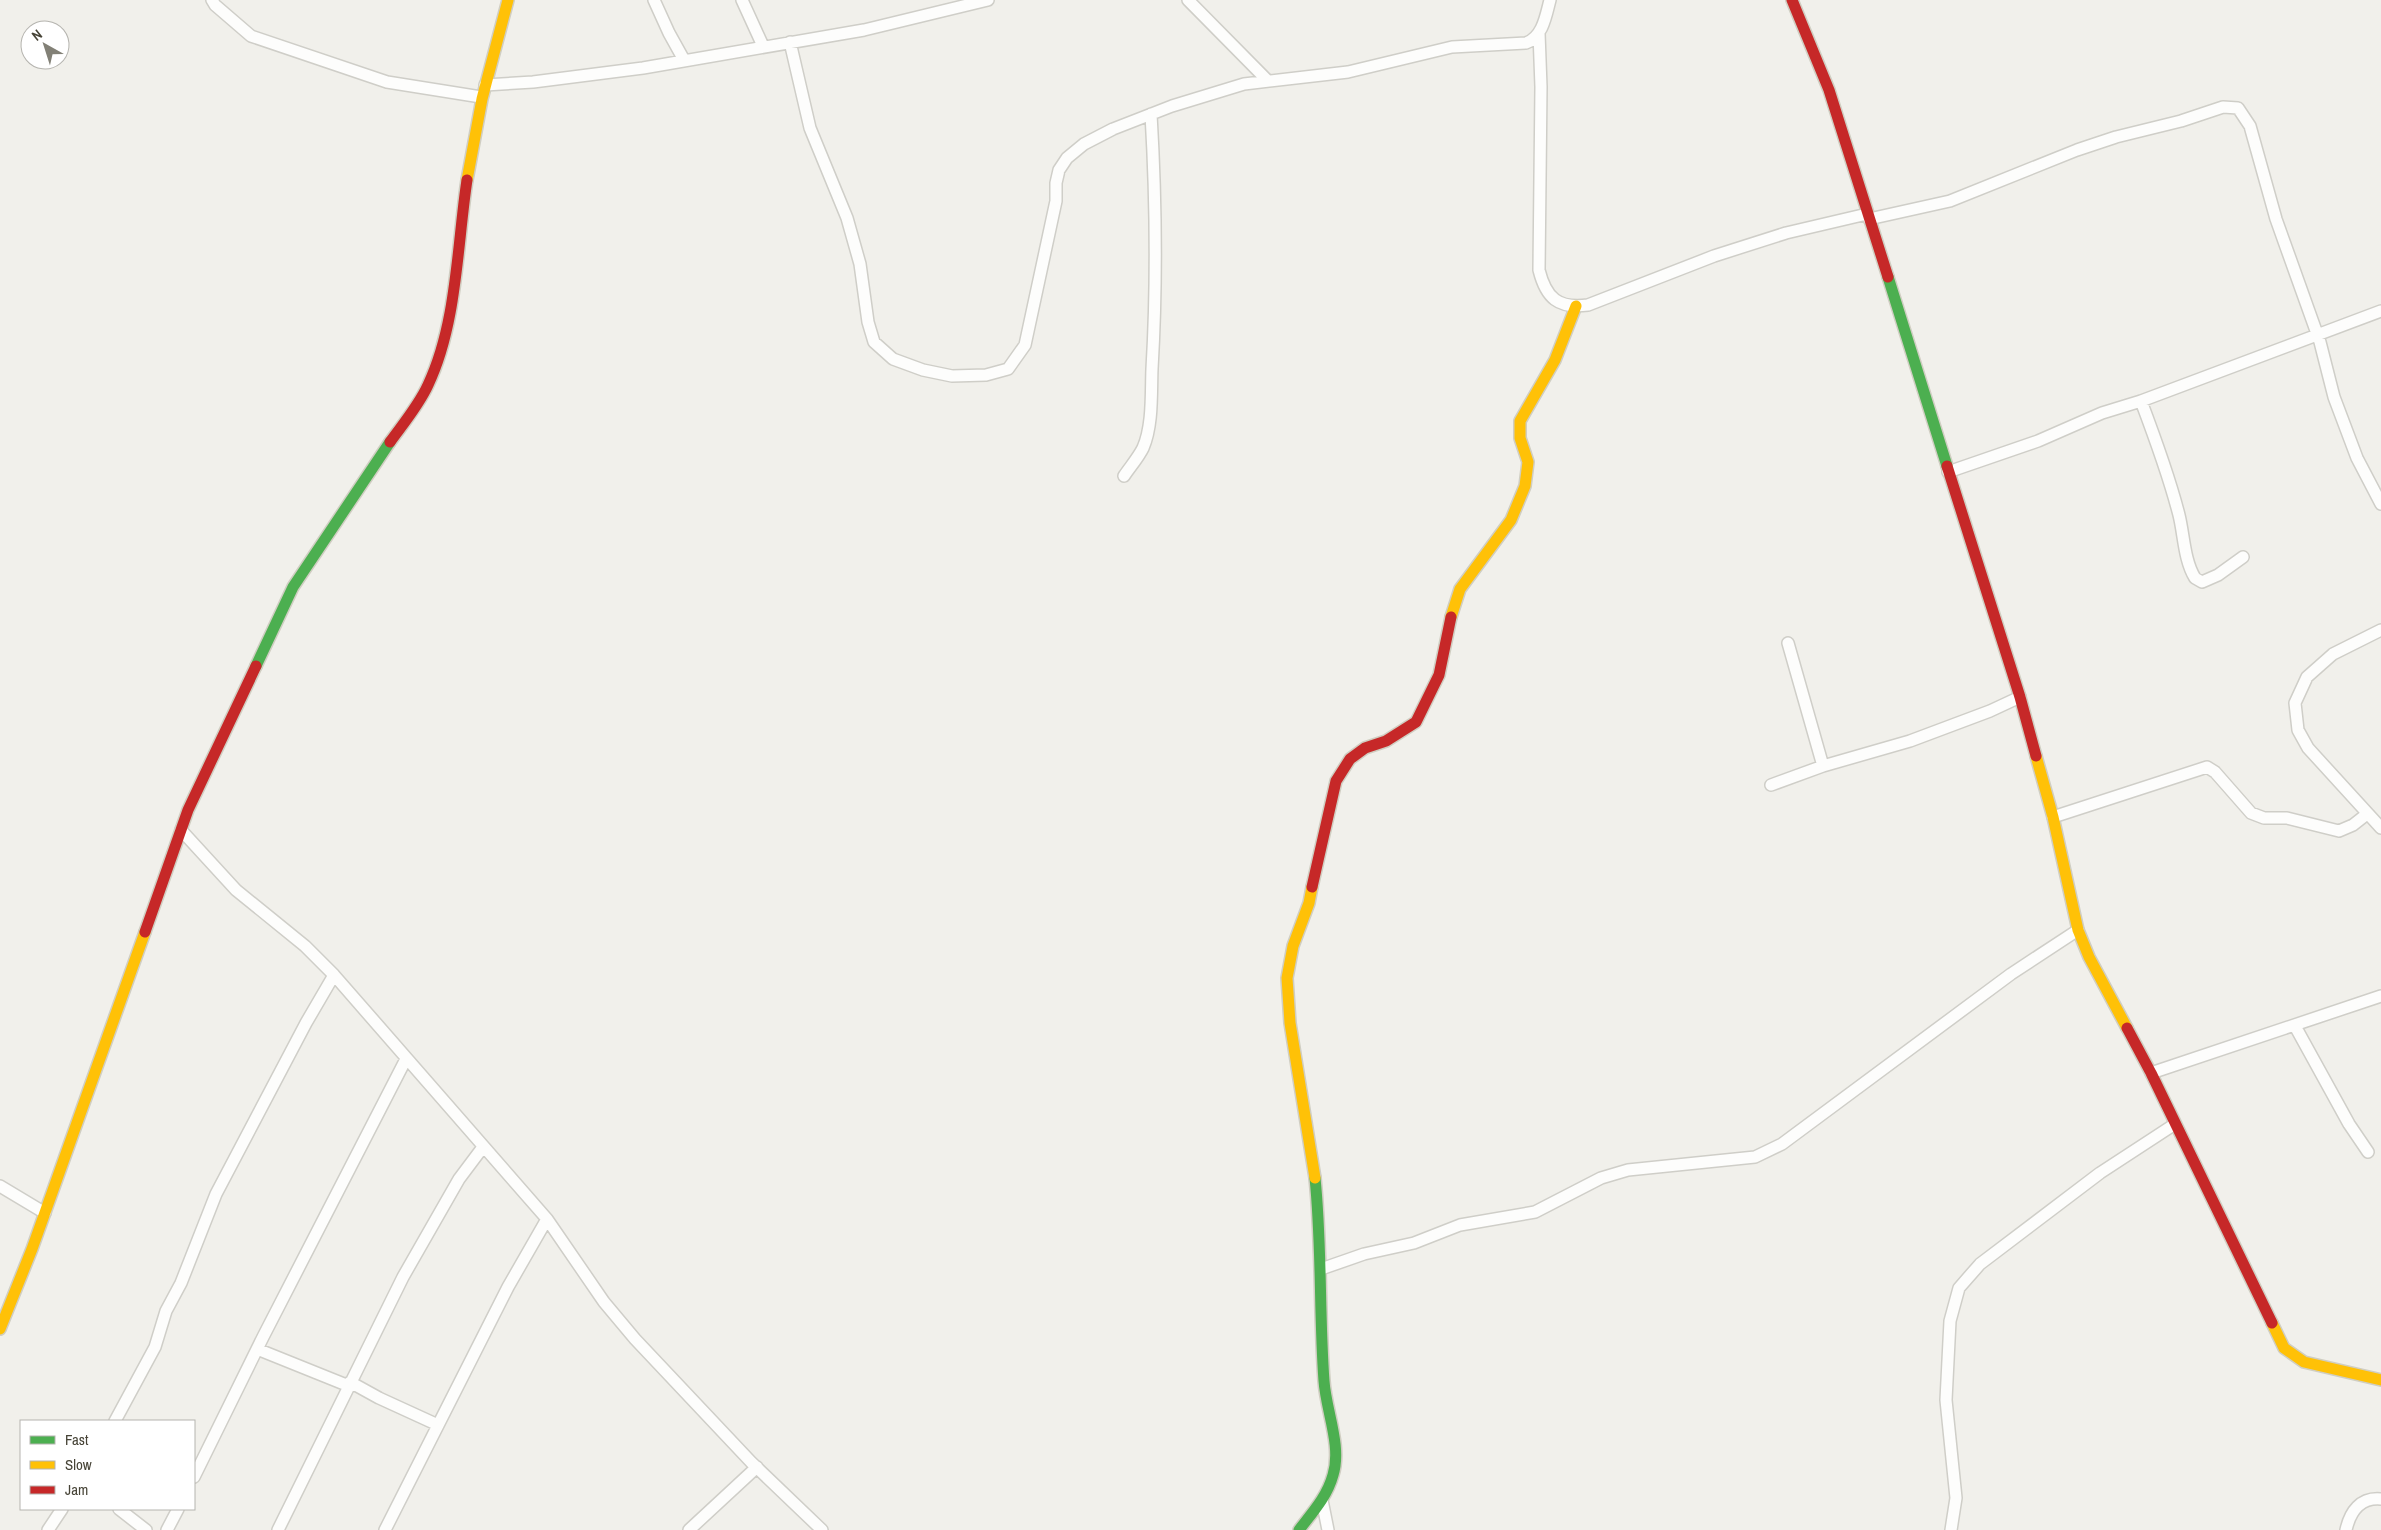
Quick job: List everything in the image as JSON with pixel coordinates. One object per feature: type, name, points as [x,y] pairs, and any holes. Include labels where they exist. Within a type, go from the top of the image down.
[{"type":"street","points":[[212,0],[215,5],[251,36],[387,82],[481,97]]},
{"type":"street","points":[[0,1329],[45,1213],[188,810],[293,587],[428,386],[439,358],[449,322],[470,160],[481,97],[508,0]]},
{"type":"street","points":[[654,0],[684,60]]},
{"type":"street","points":[[742,0],[763,46]]},
{"type":"street","points":[[485,85],[577,77],[864,30],[988,0]]},
{"type":"street","points":[[1188,0],[1267,80]]},
{"type":"street","points":[[790,42],[810,128],[847,218],[860,264],[868,322],[874,342],[893,359],[933,372],[952,376],[986,375],[1008,369],[1024,345],[1056,201],[1056,183],[1059,170],[1067,158],[1084,144],[1113,129],[1151,114],[1244,84],[1348,72],[1452,47],[1526,43],[1535,38],[1538,33],[1550,0]]},
{"type":"street","points":[[1792,0],[1829,90],[2020,697],[2053,817],[2078,930],[2089,957],[2150,1073],[2284,1348],[2292,1358],[2309,1364],[2370,1375],[2381,1380]]},
{"type":"street","points":[[1538,33],[1541,87],[1539,270],[1544,288],[1550,296],[1563,305],[1588,305],[1714,256],[1786,233],[1950,201],[2077,150],[2231,106],[2238,108],[2250,126],[2276,219],[2318,336],[2337,406],[2357,458],[2381,504]]},
{"type":"street","points":[[1124,476],[1143,448],[1152,389],[1155,230],[1151,114]]},
{"type":"street","points":[[1299,1530],[1322,1500],[1334,1474],[1335,1448],[1324,1382],[1319,1219],[1313,1167],[1297,1077],[1287,978],[1292,946],[1313,889],[1330,800],[1336,781],[1350,759],[1365,748],[1386,741],[1416,722],[1439,675],[1448,626],[1460,589],[1511,520],[1525,486],[1528,462],[1520,438],[1520,421],[1555,360],[1576,306]]},
{"type":"street","points":[[1948,472],[2038,441],[2102,413],[2141,401],[2381,311]]},
{"type":"street","points":[[2141,401],[2155,437],[2195,578],[2202,582],[2218,575],[2243,557]]},
{"type":"street","points":[[2381,630],[2333,654],[2308,677],[2295,703],[2298,730],[2308,748],[2381,828]]},
{"type":"street","points":[[1788,643],[1823,766]]},
{"type":"street","points":[[1771,785],[1823,766],[1910,741],[1990,711],[2020,697]]},
{"type":"street","points":[[2053,817],[2207,767],[2215,772],[2251,813],[2264,818],[2287,818],[2339,831],[2353,825],[2368,814]]},
{"type":"street","points":[[181,830],[236,890],[305,946],[334,975],[482,1147],[547,1219],[580,1268],[629,1332],[680,1389],[756,1467],[822,1530]]},
{"type":"street","points":[[1321,1270],[1364,1254],[1414,1243],[1460,1225],[1535,1212],[1601,1178],[1628,1170],[1755,1157],[1782,1144],[2011,974],[2078,930]]},
{"type":"street","points":[[116,1420],[154,1346],[166,1311],[181,1283],[216,1194],[306,1023],[334,975]]},
{"type":"street","points":[[2150,1073],[2381,996]]},
{"type":"street","points":[[2295,1026],[2349,1124],[2368,1152]]},
{"type":"street","points":[[195,1475],[257,1349],[406,1059]]},
{"type":"street","points":[[1951,1530],[1956,1498],[1946,1400],[1950,1321],[1959,1288],[1980,1264],[2100,1173],[2175,1124]]},
{"type":"street","points":[[278,1530],[403,1277],[459,1178],[482,1147]]},
{"type":"street","points":[[0,1186],[45,1213]]},
{"type":"street","points":[[385,1530],[508,1287],[547,1219]]},
{"type":"street","points":[[257,1349],[350,1384],[438,1425]]},
{"type":"street","points":[[689,1530],[756,1467]]},
{"type":"street","points":[[2346,1530],[2349,1516],[2355,1508],[2363,1502],[2374,1498],[2381,1500]]},
{"type":"street","points":[[1322,1500],[1328,1530]]},
{"type":"street","points":[[48,1530],[61,1510]]},
{"type":"street","points":[[120,1510],[146,1530]]},
{"type":"street","points":[[167,1530],[177,1510]]},
{"type":"traffic: fast","points":[[1888,277],[1947,466]]},
{"type":"traffic: fast","points":[[256,666],[293,587],[390,442]]},
{"type":"traffic: fast","points":[[1299,1530],[1327,1490],[1333,1475],[1336,1452],[1324,1381],[1319,1229],[1315,1178]]},
{"type":"traffic: slow","points":[[467,180],[482,99],[508,0]]},
{"type":"traffic: slow","points":[[1451,617],[1460,589],[1511,520],[1525,486],[1528,462],[1520,438],[1520,421],[1555,360],[1576,306]]},
{"type":"traffic: slow","points":[[2036,756],[2053,817],[2078,930],[2089,957],[2127,1028]]},
{"type":"traffic: slow","points":[[1312,887],[1309,903],[1293,946],[1287,978],[1290,1023],[1315,1178]]},
{"type":"traffic: slow","points":[[0,1329],[32,1249],[145,932]]},
{"type":"traffic: slow","points":[[2272,1323],[2284,1348],[2304,1362],[2381,1380]]},
{"type":"traffic: jam","points":[[1792,0],[1829,90],[1888,277]]},
{"type":"traffic: jam","points":[[390,442],[424,392],[438,361],[445,337],[455,284],[467,180]]},
{"type":"traffic: jam","points":[[1947,466],[2020,697],[2036,756]]},
{"type":"traffic: jam","points":[[1312,887],[1336,781],[1350,759],[1365,748],[1386,741],[1416,722],[1439,675],[1451,617]]},
{"type":"traffic: jam","points":[[145,932],[188,810],[256,666]]},
{"type":"traffic: jam","points":[[2127,1028],[2151,1073],[2272,1323]]}]
